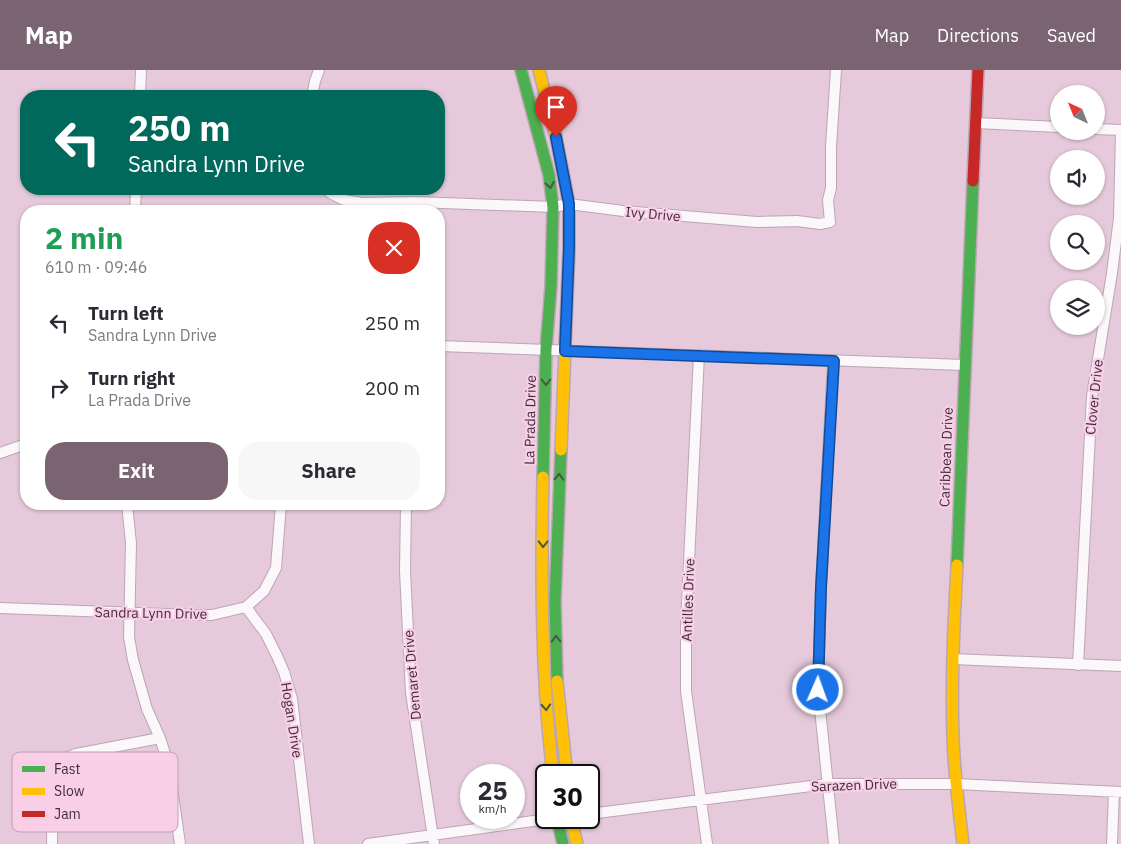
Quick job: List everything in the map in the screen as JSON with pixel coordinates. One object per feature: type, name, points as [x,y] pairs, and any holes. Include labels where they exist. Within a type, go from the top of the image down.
[{"type":"main road","name":"La Prada Drive","points":[[521,70],[549,175],[554,207],[546,349],[542,640],[547,724],[552,764]]},
{"type":"main road","points":[[539,70],[556,137],[569,204],[569,248],[555,601],[557,677],[566,764]]},
{"type":"main road","name":"Caribbean Drive","points":[[963,844],[953,737],[953,659],[978,70]]},
{"type":"main road","points":[[540,139],[556,137]]},
{"type":"main road","points":[[559,829],[563,844]]},
{"type":"main road","points":[[574,829],[577,844]]},
{"type":"street","points":[[140,90],[141,70]]},
{"type":"street","points":[[313,90],[319,70]]},
{"type":"street","name":"Ivy Drive","points":[[334,195],[344,200],[362,203],[415,202],[554,207],[569,204],[623,212],[757,222],[797,221],[820,224],[830,222],[828,200],[836,70]]},
{"type":"street","points":[[976,123],[1050,127]]},
{"type":"street","points":[[1105,129],[1121,130]]},
{"type":"street","name":"Clover Drive","points":[[1078,665],[1092,396],[1119,218],[1121,130]]},
{"type":"street","points":[[445,346],[964,365]]},
{"type":"street","name":"Antilles Drive","points":[[699,355],[686,624],[686,691],[702,800],[706,844]]},
{"type":"street","points":[[834,361],[821,587],[818,690],[834,844]]},
{"type":"street","points":[[0,453],[20,446]]},
{"type":"street","points":[[128,510],[131,543],[129,613],[133,660],[147,709],[164,752]]},
{"type":"street","name":"Sandra Lynn Drive","points":[[0,608],[212,615],[246,607],[264,591],[276,568],[281,510]]},
{"type":"street","name":"Demaret Drive","points":[[406,510],[405,571],[411,693],[433,839]]},
{"type":"street","name":"Hogan Drive","points":[[246,607],[266,634],[284,672],[292,699],[309,844]]},
{"type":"street","points":[[953,659],[1121,666]]},
{"type":"street","points":[[86,752],[160,738]]},
{"type":"street","name":"Sarazen Drive","points":[[600,813],[827,784],[956,784],[1118,792]]},
{"type":"street","points":[[1112,844],[1118,792]]},
{"type":"street","points":[[368,844],[433,839],[535,822]]},
{"type":"street","points":[[178,830],[180,844]]},
{"type":"traffic: fast","points":[[521,70],[549,175],[553,207],[551,286],[546,349],[543,477]]},
{"type":"traffic: fast","points":[[957,565],[973,181]]},
{"type":"traffic: fast","points":[[557,681],[555,601],[561,450]]},
{"type":"traffic: fast","points":[[560,829],[563,844]]},
{"type":"traffic: slow","points":[[539,70],[556,137],[569,204],[561,450]]},
{"type":"traffic: slow","points":[[543,477],[544,664],[552,764]]},
{"type":"traffic: slow","points":[[957,565],[952,716],[954,764],[963,844]]},
{"type":"traffic: slow","points":[[557,681],[566,764]]},
{"type":"traffic: slow","points":[[574,829],[577,844]]},
{"type":"traffic: jam","points":[[973,181],[978,70]]},
{"type":"route","points":[[556,137],[569,204],[565,351],[834,361],[821,587],[818,690]]}]
